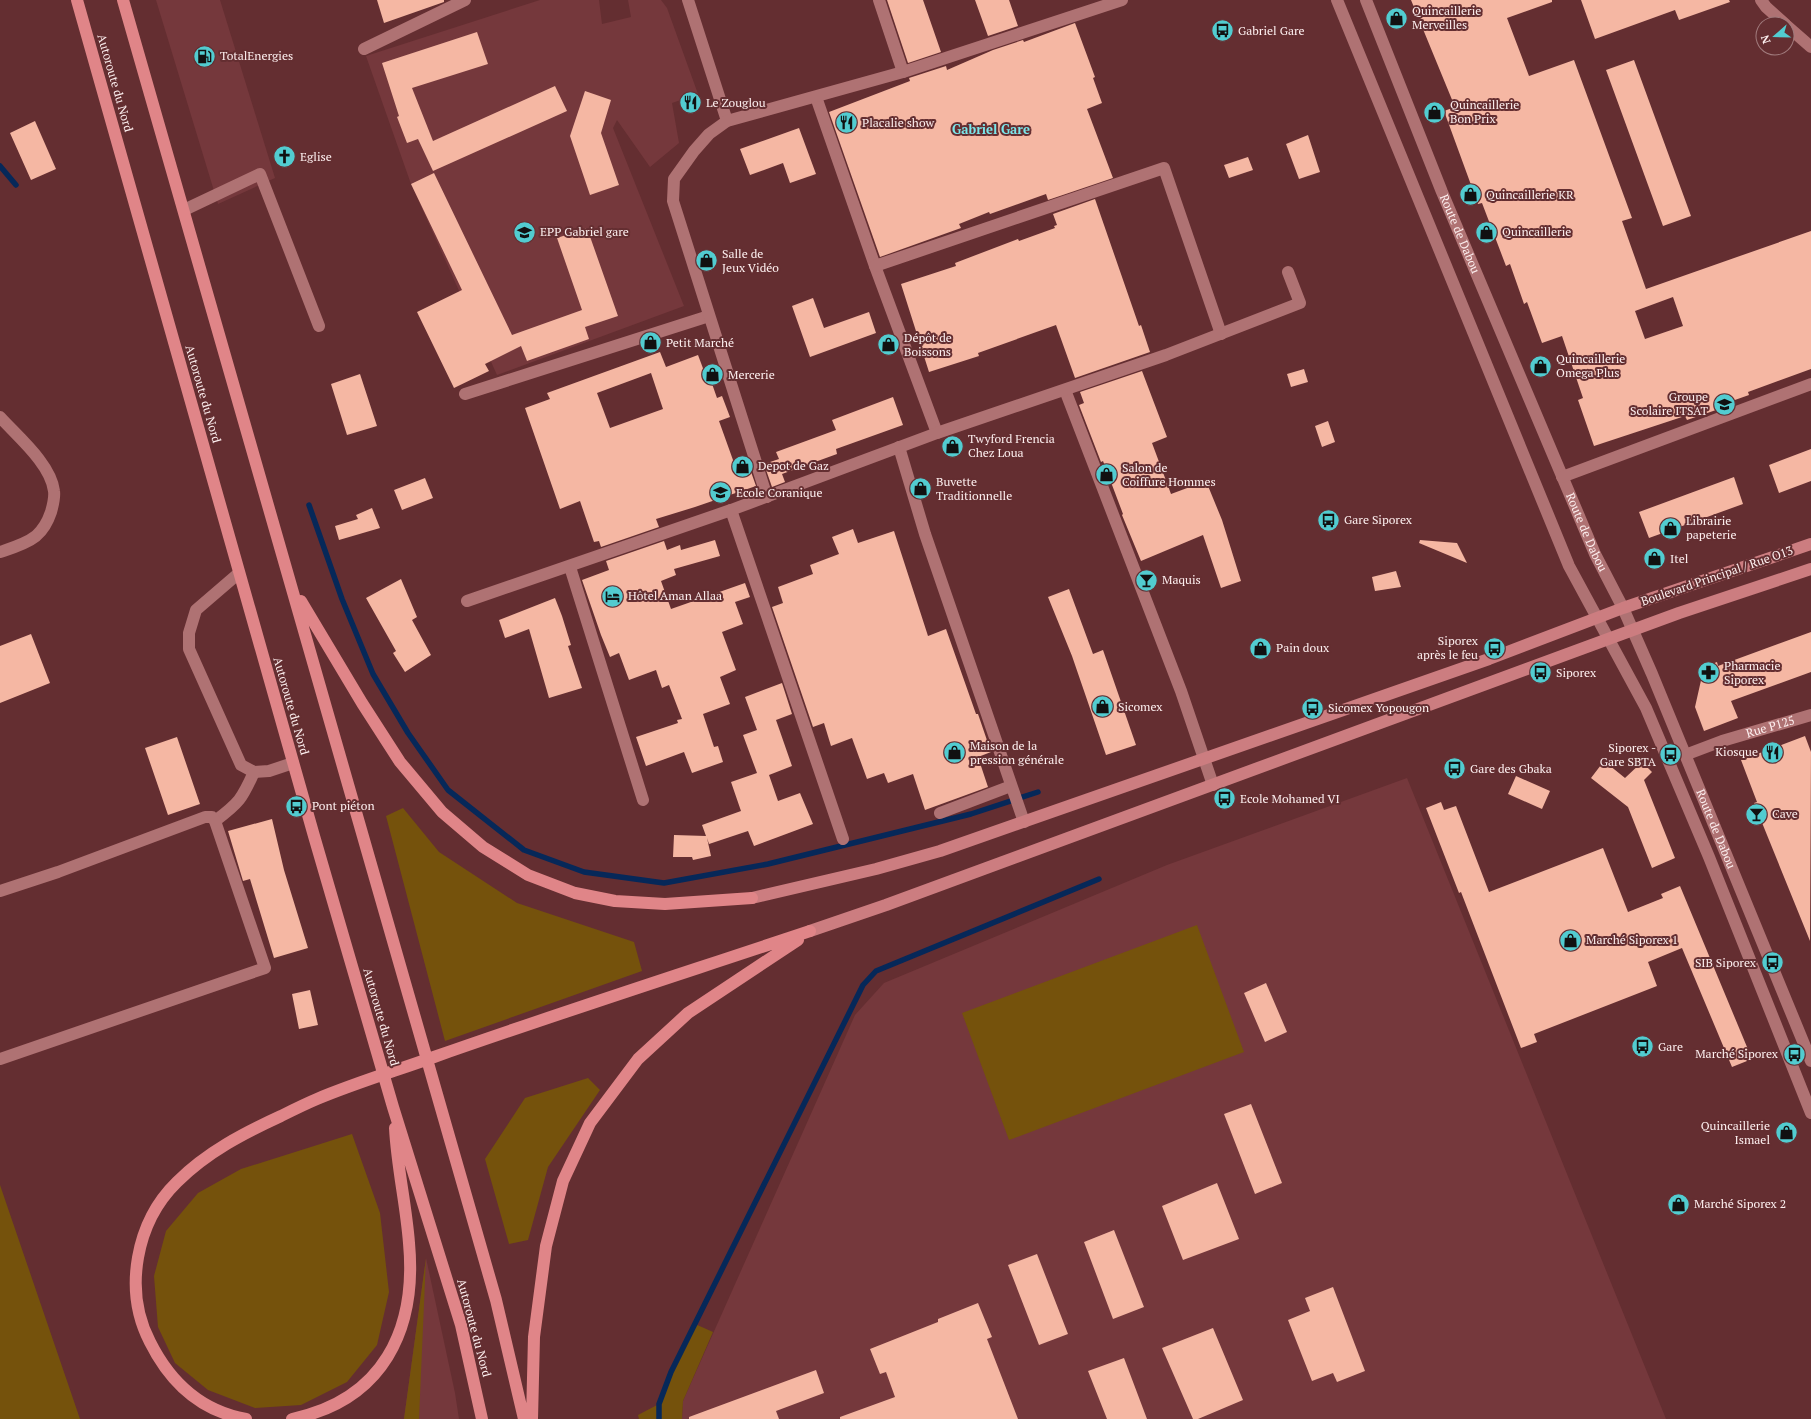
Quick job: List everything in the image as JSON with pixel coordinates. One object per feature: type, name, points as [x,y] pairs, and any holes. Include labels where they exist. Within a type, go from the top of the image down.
[{"type":"highway","name":"Autoroute du Nord","points":[[77,0],[293,763],[393,1107],[461,1325],[482,1419]]},
{"type":"highway","points":[[123,0],[496,1300],[524,1419]]},
{"type":"highway","points":[[292,586],[362,703],[400,762],[442,812],[483,847],[528,875],[575,893],[615,902],[665,904],[752,898]]},
{"type":"highway","points":[[246,1419],[220,1412],[201,1402],[184,1389],[167,1372],[146,1335],[138,1311],[135,1285],[142,1240],[154,1211],[164,1196],[186,1173],[217,1149],[235,1138],[316,1099],[481,1041],[810,931]]},
{"type":"highway","points":[[532,1419],[534,1337],[546,1246],[563,1181],[590,1123],[638,1059],[688,1012],[810,931]]},
{"type":"highway","points":[[292,1419],[326,1409],[362,1386],[385,1363],[398,1339],[407,1308],[409,1243],[396,1149],[393,1107]]},
{"type":"main road","name":"Boulevard Principal / Rue O13","points":[[752,898],[876,869],[940,851],[1022,817],[1204,760],[1489,659],[1623,608],[1811,544]]},
{"type":"main road","name":"Boulevard Principal / Rue O13","points":[[810,931],[886,905],[1610,638],[1811,569]]},
{"type":"street","points":[[364,49],[466,0]]},
{"type":"street","points":[[688,0],[728,121]]},
{"type":"street","points":[[879,0],[903,72]]},
{"type":"street","points":[[766,497],[674,201],[674,179],[694,151],[709,134],[728,121],[903,72],[1122,0]]},
{"type":"street","name":"Route de Dabou","points":[[1337,0],[1568,566],[1610,638],[1646,708],[1709,857],[1811,1113]]},
{"type":"street","name":"Route de Dabou","points":[[1366,0],[1442,192],[1594,554],[1633,630],[1811,1061]]},
{"type":"street","points":[[1761,0],[1776,16]]},
{"type":"street","points":[[1795,33],[1811,48]]},
{"type":"street","points":[[816,97],[875,266],[937,433]]},
{"type":"street","points":[[875,266],[1164,168],[1222,334]]},
{"type":"street","points":[[184,210],[260,174],[319,326]]},
{"type":"street","points":[[467,602],[731,510],[937,433],[1065,390],[1222,334],[1300,303],[1288,272]]},
{"type":"street","points":[[464,394],[709,316]]},
{"type":"street","points":[[1562,477],[1811,384]]},
{"type":"street","points":[[1065,390],[1181,691],[1213,785]]},
{"type":"street","points":[[0,417],[36,456],[51,479],[54,491],[54,501],[44,528],[37,535],[27,541],[0,552]]},
{"type":"street","points":[[899,448],[925,534],[1022,817]]},
{"type":"street","points":[[731,510],[843,838]]},
{"type":"street","points":[[570,566],[643,800]]},
{"type":"street","points":[[239,573],[196,610],[189,633],[189,650],[241,765],[254,772],[269,771],[293,763]]},
{"type":"street","name":"Rue P125","points":[[1685,755],[1722,741],[1811,715]]},
{"type":"street","points":[[216,820],[235,806],[244,795],[254,772]]},
{"type":"street","points":[[940,813],[1012,788]]},
{"type":"street","points":[[0,891],[58,872],[205,817],[212,817],[216,820],[265,968],[0,1059]]},
{"type":"shaded area","points":[[156,0],[220,0],[275,178],[218,204]]},
{"type":"shaded area","points":[[540,0],[599,0],[602,24],[631,17],[628,0],[661,0],[667,8],[698,94],[672,103],[679,143],[650,167],[617,120],[613,128],[684,306],[497,375],[411,184],[366,56]]},
{"type":"shaded area","points":[[1407,778],[1666,1419],[682,1419],[683,1401],[855,1015],[884,983],[1167,865]]},
{"type":"shaded area","points":[[403,808],[439,852],[517,903],[634,942],[642,971],[445,1041],[386,816]]},
{"type":"shaded area","points":[[1197,925],[1244,1052],[1009,1140],[962,1013]]},
{"type":"shaded area","points":[[588,1078],[600,1090],[548,1167],[528,1240],[509,1244],[485,1159],[525,1098]]},
{"type":"shaded area","points":[[352,1134],[380,1213],[389,1292],[377,1345],[347,1382],[301,1405],[255,1408],[208,1390],[175,1363],[158,1327],[154,1276],[166,1231],[198,1193],[241,1169]]},
{"type":"shaded area","points":[[0,1185],[80,1419],[0,1419]]},
{"type":"shaded area","points":[[426,1258],[455,1393],[459,1419],[404,1419]]},
{"type":"shaded area","points":[[426,1258],[419,1419],[404,1419]]},
{"type":"shaded area","points":[[695,1324],[713,1332],[683,1401],[682,1419],[639,1419],[638,1415],[659,1404],[679,1356]]},
{"type":"building","points":[[377,0],[444,0],[444,2],[384,23]]},
{"type":"building","points":[[887,0],[923,0],[941,52],[908,63]]},
{"type":"building","points":[[975,0],[1009,0],[1018,26],[988,36]]},
{"type":"building","points":[[1411,0],[1552,0],[1552,2],[1507,18],[1529,76],[1574,60],[1632,218],[1622,221],[1646,289],[1811,231],[1811,369],[1748,392],[1749,395],[1715,407],[1716,410],[1687,420],[1685,416],[1594,446],[1578,400],[1583,398],[1562,336],[1542,343],[1527,302],[1524,304],[1510,264],[1506,266],[1482,203],[1478,204],[1444,111],[1455,107]],"holes":[[[1673,297],[1683,326],[1645,339],[1635,311]]]},
{"type":"building","points":[[1581,0],[1729,0],[1730,2],[1679,20],[1675,10],[1595,39]]},
{"type":"building","points":[[1075,23],[1095,77],[1093,78],[1102,103],[1087,109],[1113,178],[1048,200],[1046,194],[990,214],[989,212],[959,224],[961,228],[880,257],[829,112],[910,81],[909,78],[946,66],[947,70],[993,50],[1023,40],[1024,42]]},
{"type":"building","points":[[477,32],[488,64],[412,88],[433,141],[555,86],[567,111],[433,171],[418,139],[407,143],[397,117],[399,116],[382,63]]},
{"type":"building","points":[[1634,60],[1691,216],[1663,226],[1606,70]]},
{"type":"building","points":[[585,91],[611,100],[601,133],[619,185],[590,195],[570,136]]},
{"type":"building","points":[[35,121],[56,169],[31,180],[10,133]]},
{"type":"building","points":[[799,128],[816,174],[790,183],[783,163],[750,175],[740,149]]},
{"type":"building","points":[[1308,135],[1320,172],[1299,179],[1286,144]]},
{"type":"building","points":[[1248,157],[1253,170],[1229,178],[1224,165]]},
{"type":"building","points":[[434,173],[512,335],[582,310],[557,238],[587,228],[618,316],[585,327],[589,339],[527,361],[521,346],[485,364],[489,371],[454,388],[417,312],[462,290],[411,184]]},
{"type":"building","points":[[1095,199],[1139,326],[1141,325],[1150,352],[1075,378],[1056,325],[978,353],[979,356],[929,372],[901,284],[956,266],[955,263],[1018,239],[1019,241],[1055,228],[1054,226],[1057,225],[1053,214]]},
{"type":"building","points":[[813,298],[824,328],[869,312],[876,333],[810,357],[792,306]]},
{"type":"building","points":[[660,352],[666,367],[698,355],[707,379],[710,378],[717,398],[722,396],[730,417],[719,421],[738,474],[750,469],[756,486],[656,519],[659,527],[601,547],[599,541],[594,542],[580,501],[560,509],[525,408],[550,399],[547,393]],"holes":[[[651,373],[663,409],[610,428],[597,393]]]},
{"type":"building","points":[[1304,369],[1308,382],[1291,387],[1287,374]]},
{"type":"building","points":[[1142,371],[1167,437],[1152,443],[1171,494],[1206,481],[1222,520],[1241,581],[1221,588],[1203,535],[1141,561],[1122,515],[1123,514],[1103,461],[1101,462],[1079,405],[1084,403],[1080,392]]},
{"type":"building","points":[[360,374],[377,426],[347,435],[331,384]]},
{"type":"building","points":[[893,397],[903,425],[836,449],[837,454],[782,474],[785,482],[772,487],[764,464],[779,459],[776,452],[836,430],[832,420]]},
{"type":"building","points":[[1328,421],[1335,442],[1322,447],[1315,426]]},
{"type":"building","points":[[1811,449],[1811,481],[1779,493],[1769,465]]},
{"type":"building","points":[[1734,477],[1743,504],[1649,538],[1639,512]]},
{"type":"building","points":[[425,478],[433,498],[402,510],[394,490]]},
{"type":"building","points":[[372,508],[380,528],[339,540],[335,526],[358,519],[356,515]]},
{"type":"building","points":[[853,529],[858,543],[894,531],[928,636],[946,629],[991,752],[978,757],[988,787],[925,810],[913,774],[888,783],[884,773],[867,779],[852,738],[831,746],[824,723],[813,727],[772,607],[783,603],[778,587],[813,574],[810,565],[839,554],[832,537]]},
{"type":"building","points":[[715,540],[720,556],[674,569],[676,575],[661,581],[671,609],[745,583],[750,597],[735,602],[743,624],[722,632],[736,670],[720,677],[730,704],[703,714],[714,747],[718,746],[723,762],[692,773],[684,752],[646,766],[636,737],[678,723],[677,720],[682,719],[669,685],[662,688],[656,670],[629,680],[619,653],[610,657],[582,580],[609,570],[606,561],[664,541],[667,550],[680,545],[681,550]]},
{"type":"building","points":[[1420,540],[1457,543],[1467,563],[1419,543]]},
{"type":"building","points":[[1396,571],[1401,587],[1375,591],[1372,577]]},
{"type":"building","points":[[401,579],[417,617],[412,620],[431,655],[405,672],[393,653],[396,651],[366,598]]},
{"type":"building","points":[[1069,589],[1093,654],[1103,650],[1136,745],[1106,755],[1072,656],[1048,597]]},
{"type":"building","points":[[555,598],[571,645],[568,646],[582,688],[549,698],[529,629],[505,638],[499,620]]},
{"type":"building","points":[[1811,632],[1811,672],[1731,701],[1738,718],[1704,731],[1695,707],[1704,667],[1717,662],[1718,666]]},
{"type":"building","points":[[31,634],[50,683],[0,703],[0,646]]},
{"type":"building","points":[[782,683],[792,714],[776,720],[792,766],[769,775],[778,801],[800,793],[813,824],[754,846],[748,831],[709,844],[707,838],[711,856],[693,860],[692,857],[673,857],[674,835],[706,836],[702,825],[741,811],[731,782],[757,773],[743,735],[757,730],[745,697]]},
{"type":"building","points":[[1805,736],[1811,752],[1810,941],[1754,803],[1757,802],[1741,760]]},
{"type":"building","points":[[177,737],[200,804],[168,815],[145,748]]},
{"type":"building","points":[[1604,761],[1625,778],[1642,762],[1652,772],[1644,780],[1675,858],[1652,868],[1628,807],[1591,778]]},
{"type":"building","points":[[1516,776],[1550,791],[1542,809],[1508,794]]},
{"type":"building","points":[[1441,802],[1444,810],[1456,806],[1489,892],[1603,848],[1628,912],[1663,898],[1661,894],[1680,886],[1752,1059],[1732,1067],[1682,948],[1648,962],[1657,986],[1534,1034],[1537,1042],[1521,1048],[1461,892],[1459,893],[1426,808]]},
{"type":"building","points":[[272,819],[284,870],[308,948],[274,958],[250,879],[243,881],[228,831]]},
{"type":"building","points":[[1266,983],[1287,1032],[1265,1042],[1244,993]]},
{"type":"building","points":[[310,990],[318,1025],[299,1029],[292,994]]},
{"type":"building","points":[[1251,1104],[1282,1183],[1255,1194],[1224,1114]]},
{"type":"building","points":[[1217,1183],[1239,1239],[1183,1260],[1162,1206]]},
{"type":"building","points":[[1114,1230],[1144,1307],[1113,1319],[1084,1242]]},
{"type":"building","points":[[1037,1254],[1068,1334],[1039,1345],[1008,1265]]},
{"type":"building","points":[[1333,1287],[1365,1371],[1337,1382],[1333,1373],[1312,1381],[1288,1320],[1310,1311],[1305,1298]]},
{"type":"building","points":[[978,1303],[992,1337],[987,1339],[1018,1419],[840,1419],[840,1417],[895,1397],[886,1372],[880,1374],[870,1349],[938,1322],[938,1319]]},
{"type":"building","points":[[1213,1328],[1243,1400],[1198,1419],[1193,1419],[1162,1348]]},
{"type":"building","points":[[1124,1358],[1147,1419],[1107,1419],[1088,1371]]},
{"type":"building","points":[[816,1370],[824,1393],[776,1411],[779,1419],[689,1419],[689,1417]]},
{"type":"waterway","points":[[0,166],[16,185]]},
{"type":"waterway","points":[[309,505],[342,599],[373,674],[408,733],[448,790],[524,850],[584,872],[664,883],[768,864],[971,814],[1038,792]]},
{"type":"waterway","points":[[659,1419],[659,1404],[671,1372],[863,985],[876,971],[1099,879]]},
{"type":"place","name":"Quincaillerie Merveilles","points":[[1396,18]]},
{"type":"place","name":"Gabriel Gare","points":[[1223,31]]},
{"type":"place","name":"TotalEnergies","points":[[205,56]]},
{"type":"place","name":"Le Zouglou","points":[[690,103]]},
{"type":"place","name":"Quincaillerie Bon Prix","points":[[1435,112]]},
{"type":"place","name":"Placalie show","points":[[846,123]]},
{"type":"place","name":"Eglise","points":[[285,157]]},
{"type":"place","name":"Quincaillerie KR","points":[[1470,195]]},
{"type":"place","name":"EPP Gabriel gare","points":[[525,232]]},
{"type":"place","name":"Quincaillerie","points":[[1486,232]]},
{"type":"place","name":"Salle de Jeux Vidéo","points":[[707,261]]},
{"type":"place","name":"Petit Marché","points":[[650,343]]},
{"type":"place","name":"Dépôt de Boissons","points":[[889,345]]},
{"type":"place","name":"Quincaillerie Omega Plus","points":[[1541,366]]},
{"type":"place","name":"Mercerie","points":[[713,375]]},
{"type":"place","name":"Groupe Scolaire ITSAT","points":[[1724,404]]},
{"type":"place","name":"Twyford Frencia Chez Loua","points":[[953,446]]},
{"type":"place","name":"Depot de Gaz","points":[[742,466]]},
{"type":"place","name":"Salon de Coiffure Hommes","points":[[1107,475]]},
{"type":"place","name":"Buvette Traditionnelle","points":[[921,489]]},
{"type":"place","name":"Ecole Coranique","points":[[721,493]]},
{"type":"place","name":"Gare Siporex","points":[[1329,520]]},
{"type":"place","name":"Librairie papeterie","points":[[1670,528]]},
{"type":"place","name":"Itel","points":[[1654,559]]},
{"type":"place","name":"Maquis","points":[[1146,580]]},
{"type":"place","name":"Hôtel Aman Allaa","points":[[613,596]]},
{"type":"place","name":"Pain doux","points":[[1261,648]]},
{"type":"place","name":"Siporex après le feu","points":[[1494,648]]},
{"type":"place","name":"Siporex","points":[[1541,673]]},
{"type":"place","name":"Pharmacie Siporex","points":[[1709,673]]},
{"type":"place","name":"Sicomex","points":[[1102,707]]},
{"type":"place","name":"Sicomex Yopougon","points":[[1313,708]]},
{"type":"place","name":"Kiosque","points":[[1773,752]]},
{"type":"place","name":"Maison de la pression générale","points":[[954,753]]},
{"type":"place","name":"Siporex - Gare SBTA","points":[[1671,755]]},
{"type":"place","name":"Gare des Gbaka","points":[[1455,769]]},
{"type":"place","name":"Ecole Mohamed VI","points":[[1225,799]]},
{"type":"place","name":"Pont piéton","points":[[297,806]]},
{"type":"place","name":"Cave","points":[[1756,814]]},
{"type":"place","name":"Marché Siporex 1","points":[[1570,940]]},
{"type":"place","name":"SIB Siporex","points":[[1772,963]]},
{"type":"place","name":"Gare","points":[[1643,1047]]},
{"type":"place","name":"Marché Siporex","points":[[1794,1054]]},
{"type":"place","name":"Quincaillerie Ismael","points":[[1786,1133]]},
{"type":"place","name":"Marché Siporex 2","points":[[1679,1204]]},
{"type":"district","name":"Gabriel Gare","points":[[991,129]]}]
